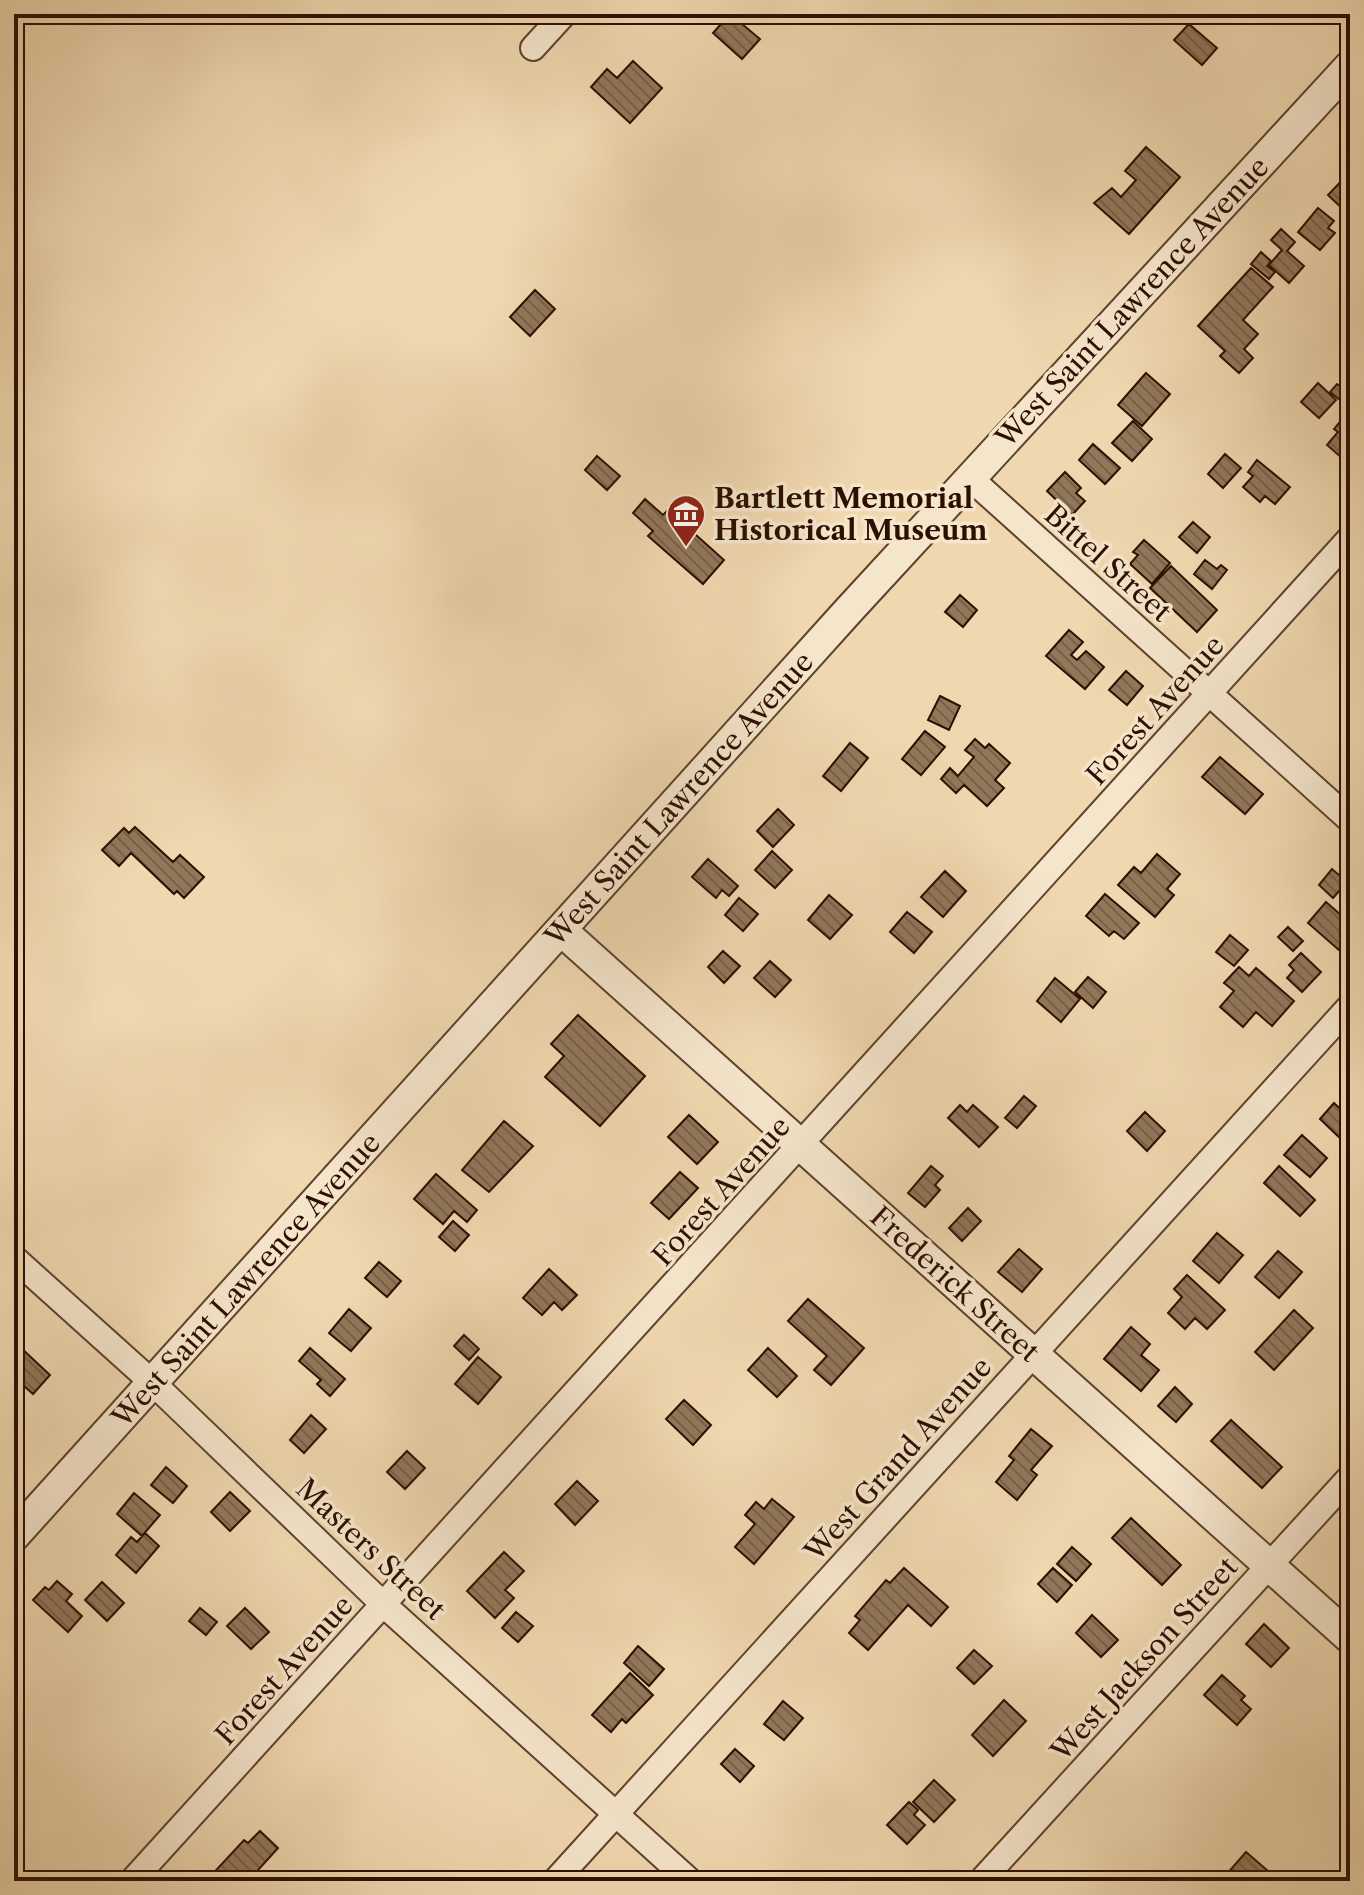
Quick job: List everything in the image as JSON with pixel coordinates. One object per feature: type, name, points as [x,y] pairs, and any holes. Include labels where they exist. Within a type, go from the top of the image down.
[{"type":"street","points":[[533,48],[564,14]]},
{"type":"street","name":"West Saint Lawrence Avenue","points":[[14,1536],[970,478],[1350,66]]},
{"type":"street","name":"Bittel Street","points":[[970,478],[1350,820]]},
{"type":"street","name":"Forest Avenue","points":[[132,1881],[801,1147],[1350,538]]},
{"type":"street","name":"Frederick Street","points":[[561,930],[1350,1638]]},
{"type":"street","name":"West Grand Avenue","points":[[555,1881],[1350,1006]]},
{"type":"street","name":"Masters Street","points":[[14,1258],[154,1384],[384,1605],[690,1881]]},
{"type":"street","name":"West Jackson Street","points":[[981,1881],[1350,1477]]},
{"type":"building","points":[[730,14],[760,39],[742,59],[713,33]]},
{"type":"building","points":[[1189,24],[1217,48],[1202,65],[1174,40]]},
{"type":"building","points":[[633,61],[662,88],[630,123],[591,87],[607,69],[617,78]]},
{"type":"building","points":[[1146,147],[1180,177],[1129,234],[1094,203],[1112,188],[1121,197],[1136,180],[1125,171]]},
{"type":"building","points":[[1350,172],[1350,210],[1347,213],[1328,195]]},
{"type":"building","points":[[1318,208],[1334,221],[1328,228],[1335,233],[1320,250],[1298,232]]},
{"type":"building","points":[[1281,229],[1295,242],[1287,251],[1304,266],[1289,283],[1269,265],[1282,250],[1271,240]]},
{"type":"building","points":[[1261,252],[1271,261],[1267,266],[1275,272],[1269,279],[1251,264]]},
{"type":"building","points":[[1251,268],[1273,287],[1243,320],[1258,334],[1244,349],[1253,358],[1239,373],[1220,356],[1225,351],[1198,326]]},
{"type":"building","points":[[535,290],[555,309],[530,336],[510,317]]},
{"type":"building","points":[[1146,373],[1170,394],[1142,426],[1118,405]]},
{"type":"building","points":[[1318,383],[1336,400],[1319,418],[1301,402]]},
{"type":"building","points":[[1337,384],[1350,394],[1344,403],[1330,392]]},
{"type":"building","points":[[1343,418],[1350,424],[1350,465],[1327,445],[1338,432],[1334,429]]},
{"type":"building","points":[[1133,421],[1152,439],[1132,461],[1112,443]]},
{"type":"building","points":[[1093,444],[1120,468],[1105,484],[1079,460]]},
{"type":"building","points":[[1225,454],[1241,468],[1223,488],[1208,474]]},
{"type":"building","points":[[597,456],[620,476],[607,490],[585,470]]},
{"type":"building","points":[[1257,460],[1290,487],[1275,504],[1265,496],[1260,502],[1243,487],[1253,476],[1248,472]]},
{"type":"building","points":[[1065,472],[1081,488],[1076,493],[1085,501],[1072,515],[1047,491]]},
{"type":"building","name":"Bartlett Memorial Historical Museum","points":[[645,499],[663,515],[668,510],[724,560],[703,584],[648,536],[653,531],[633,513]]},
{"type":"building","points":[[1193,522],[1210,537],[1197,553],[1179,537]]},
{"type":"building","points":[[1144,540],[1170,563],[1152,584],[1130,564],[1138,555],[1133,552]]},
{"type":"building","points":[[1205,560],[1217,569],[1221,565],[1227,570],[1212,589],[1194,574]]},
{"type":"building","points":[[1171,566],[1217,610],[1197,632],[1150,588]]},
{"type":"building","points":[[960,595],[977,610],[963,627],[945,612]]},
{"type":"building","points":[[1069,630],[1083,642],[1071,655],[1077,660],[1086,651],[1104,667],[1085,689],[1046,656]]},
{"type":"building","points":[[1126,671],[1143,686],[1127,705],[1109,690]]},
{"type":"building","points":[[940,696],[960,706],[949,730],[928,720]]},
{"type":"building","points":[[925,731],[945,747],[921,775],[902,759]]},
{"type":"building","points":[[975,739],[985,748],[989,744],[1010,763],[995,780],[1004,788],[987,806],[964,785],[956,793],[941,779],[950,768],[958,776],[974,757],[965,750]]},
{"type":"building","points":[[850,743],[868,758],[841,791],[823,776]]},
{"type":"building","points":[[1220,757],[1263,794],[1245,814],[1202,777]]},
{"type":"building","points":[[778,809],[794,825],[773,847],[757,831]]},
{"type":"building","points":[[135,827],[173,862],[180,855],[204,877],[184,898],[177,891],[174,894],[131,853],[119,866],[102,850],[124,828],[129,833]]},
{"type":"building","points":[[772,851],[792,870],[775,888],[755,870]]},
{"type":"building","points":[[1157,854],[1180,874],[1167,889],[1174,895],[1155,917],[1118,885],[1134,867],[1141,873]]},
{"type":"building","points":[[708,859],[738,886],[729,896],[722,890],[716,898],[692,877]]},
{"type":"building","points":[[1332,869],[1347,882],[1333,898],[1319,885]]},
{"type":"building","points":[[945,871],[966,891],[943,917],[921,897]]},
{"type":"building","points":[[1105,894],[1139,923],[1124,939],[1114,931],[1109,936],[1086,916]]},
{"type":"building","points":[[829,895],[852,915],[830,939],[808,920]]},
{"type":"building","points":[[739,898],[758,914],[743,931],[725,915]]},
{"type":"building","points":[[1326,902],[1350,923],[1342,934],[1348,939],[1339,950],[1308,923]]},
{"type":"building","points":[[907,912],[932,932],[914,953],[890,932]]},
{"type":"building","points":[[1288,927],[1303,941],[1293,951],[1278,937]]},
{"type":"building","points":[[1230,935],[1248,950],[1234,966],[1216,952]]},
{"type":"building","points":[[723,951],[740,966],[724,983],[708,967]]},
{"type":"building","points":[[1301,953],[1321,972],[1302,992],[1287,978],[1294,970],[1289,965]]},
{"type":"building","points":[[770,961],[791,980],[775,997],[754,978]]},
{"type":"building","points":[[1239,967],[1249,976],[1256,968],[1294,1001],[1272,1026],[1256,1012],[1243,1027],[1220,1007],[1234,991],[1224,983]]},
{"type":"building","points":[[1088,977],[1106,992],[1093,1008],[1075,992]]},
{"type":"building","points":[[1055,978],[1080,999],[1061,1022],[1037,1001]]},
{"type":"building","points":[[578,1015],[645,1076],[600,1126],[545,1077],[564,1056],[551,1044]]},
{"type":"building","points":[[1024,1096],[1036,1106],[1017,1128],[1005,1118]]},
{"type":"building","points":[[1334,1103],[1350,1118],[1350,1134],[1343,1141],[1320,1119]]},
{"type":"building","points":[[960,1105],[967,1112],[973,1105],[998,1127],[979,1147],[948,1118]]},
{"type":"building","points":[[1145,1112],[1165,1131],[1147,1151],[1127,1131]]},
{"type":"building","points":[[689,1115],[718,1142],[697,1164],[668,1137]]},
{"type":"building","points":[[504,1121],[533,1146],[489,1192],[462,1170]]},
{"type":"building","points":[[1302,1135],[1327,1158],[1310,1177],[1284,1155]]},
{"type":"building","points":[[931,1166],[943,1176],[935,1185],[940,1190],[925,1207],[908,1193]]},
{"type":"building","points":[[1279,1166],[1315,1200],[1300,1216],[1264,1183]]},
{"type":"building","points":[[680,1172],[698,1188],[669,1219],[651,1203]]},
{"type":"building","points":[[436,1174],[477,1210],[467,1222],[454,1211],[443,1224],[414,1199]]},
{"type":"building","points":[[968,1208],[981,1221],[962,1241],[949,1228]]},
{"type":"building","points":[[453,1221],[469,1235],[455,1251],[439,1237]]},
{"type":"building","points":[[1217,1233],[1243,1255],[1219,1283],[1193,1261]]},
{"type":"building","points":[[1019,1249],[1042,1269],[1022,1292],[998,1272]]},
{"type":"building","points":[[1278,1251],[1302,1272],[1279,1298],[1255,1277]]},
{"type":"building","points":[[379,1262],[401,1281],[387,1297],[365,1278]]},
{"type":"building","points":[[549,1269],[577,1295],[562,1310],[554,1302],[542,1315],[523,1298]]},
{"type":"building","points":[[1187,1275],[1225,1310],[1207,1329],[1195,1318],[1185,1329],[1168,1313],[1182,1297],[1174,1289]]},
{"type":"building","points":[[808,1299],[864,1348],[831,1385],[814,1370],[827,1356],[788,1321]]},
{"type":"building","points":[[349,1309],[371,1328],[351,1351],[329,1333]]},
{"type":"building","points":[[1294,1310],[1313,1328],[1274,1370],[1255,1352]]},
{"type":"building","points":[[1131,1327],[1150,1344],[1141,1355],[1159,1370],[1141,1391],[1104,1359]]},
{"type":"building","points":[[464,1335],[479,1349],[469,1360],[454,1346]]},
{"type":"building","points":[[20,1347],[50,1375],[33,1394],[14,1377],[14,1354]]},
{"type":"building","points":[[310,1348],[345,1379],[330,1396],[317,1384],[321,1380],[299,1361]]},
{"type":"building","points":[[768,1348],[797,1376],[777,1397],[748,1370]]},
{"type":"building","points":[[478,1357],[501,1377],[478,1404],[455,1384]]},
{"type":"building","points":[[1175,1387],[1192,1404],[1176,1422],[1158,1406]]},
{"type":"building","points":[[684,1400],[711,1425],[693,1445],[666,1419]]},
{"type":"building","points":[[311,1415],[326,1429],[304,1453],[290,1440]]},
{"type":"building","points":[[1231,1420],[1282,1467],[1262,1488],[1211,1441]]},
{"type":"building","points":[[1031,1429],[1052,1446],[1031,1470],[1037,1475],[1017,1500],[996,1482],[1014,1460],[1009,1456]]},
{"type":"building","points":[[407,1451],[425,1468],[405,1489],[387,1472]]},
{"type":"building","points":[[166,1467],[187,1486],[173,1503],[151,1485]]},
{"type":"building","points":[[577,1481],[598,1501],[575,1525],[555,1504]]},
{"type":"building","points":[[230,1492],[250,1511],[230,1531],[211,1512]]},
{"type":"building","points":[[134,1493],[160,1515],[142,1536],[117,1514]]},
{"type":"building","points":[[772,1499],[794,1517],[754,1564],[735,1547],[755,1524],[745,1515],[756,1502],[764,1509]]},
{"type":"building","points":[[1131,1518],[1181,1565],[1162,1585],[1112,1538]]},
{"type":"building","points":[[145,1533],[159,1546],[136,1573],[116,1555],[131,1537],[137,1542]]},
{"type":"building","points":[[1072,1547],[1091,1564],[1076,1581],[1057,1564]]},
{"type":"building","points":[[504,1552],[524,1571],[505,1590],[514,1598],[495,1618],[467,1591]]},
{"type":"building","points":[[904,1568],[948,1607],[931,1626],[908,1605],[868,1650],[849,1633],[860,1620],[855,1616],[886,1580],[890,1583]]},
{"type":"building","points":[[1053,1568],[1072,1585],[1057,1602],[1038,1584]]},
{"type":"building","points":[[57,1581],[72,1594],[66,1601],[82,1616],[68,1632],[33,1600],[45,1587],[49,1590]]},
{"type":"building","points":[[102,1582],[124,1603],[107,1621],[85,1600]]},
{"type":"building","points":[[200,1608],[217,1622],[206,1635],[189,1621]]},
{"type":"building","points":[[245,1608],[269,1632],[251,1649],[227,1626]]},
{"type":"building","points":[[516,1612],[533,1626],[518,1642],[502,1628]]},
{"type":"building","points":[[1092,1615],[1118,1640],[1101,1657],[1076,1633]]},
{"type":"building","points":[[1264,1624],[1289,1648],[1271,1667],[1246,1644]]},
{"type":"building","points":[[638,1646],[664,1669],[649,1686],[624,1663]]},
{"type":"building","points":[[974,1650],[992,1666],[974,1684],[957,1668]]},
{"type":"building","points":[[630,1673],[653,1695],[626,1723],[622,1719],[611,1732],[592,1715]]},
{"type":"building","points":[[1222,1675],[1245,1696],[1241,1700],[1251,1709],[1237,1725],[1204,1695]]},
{"type":"building","points":[[1004,1700],[1026,1721],[993,1756],[972,1735]]},
{"type":"building","points":[[783,1701],[803,1718],[784,1740],[764,1724]]},
{"type":"building","points":[[735,1749],[754,1766],[740,1782],[721,1764]]},
{"type":"building","points":[[934,1780],[955,1800],[934,1822],[913,1802]]},
{"type":"building","points":[[909,1802],[918,1810],[914,1815],[925,1825],[907,1844],[887,1825]]},
{"type":"building","points":[[260,1831],[278,1848],[248,1881],[206,1881],[244,1840],[248,1843]]},
{"type":"building","points":[[1246,1852],[1267,1870],[1257,1881],[1233,1881],[1226,1875]]},
{"type":"place","name":"Bartlett Memorial Historical Museum","points":[[686,548]]}]
